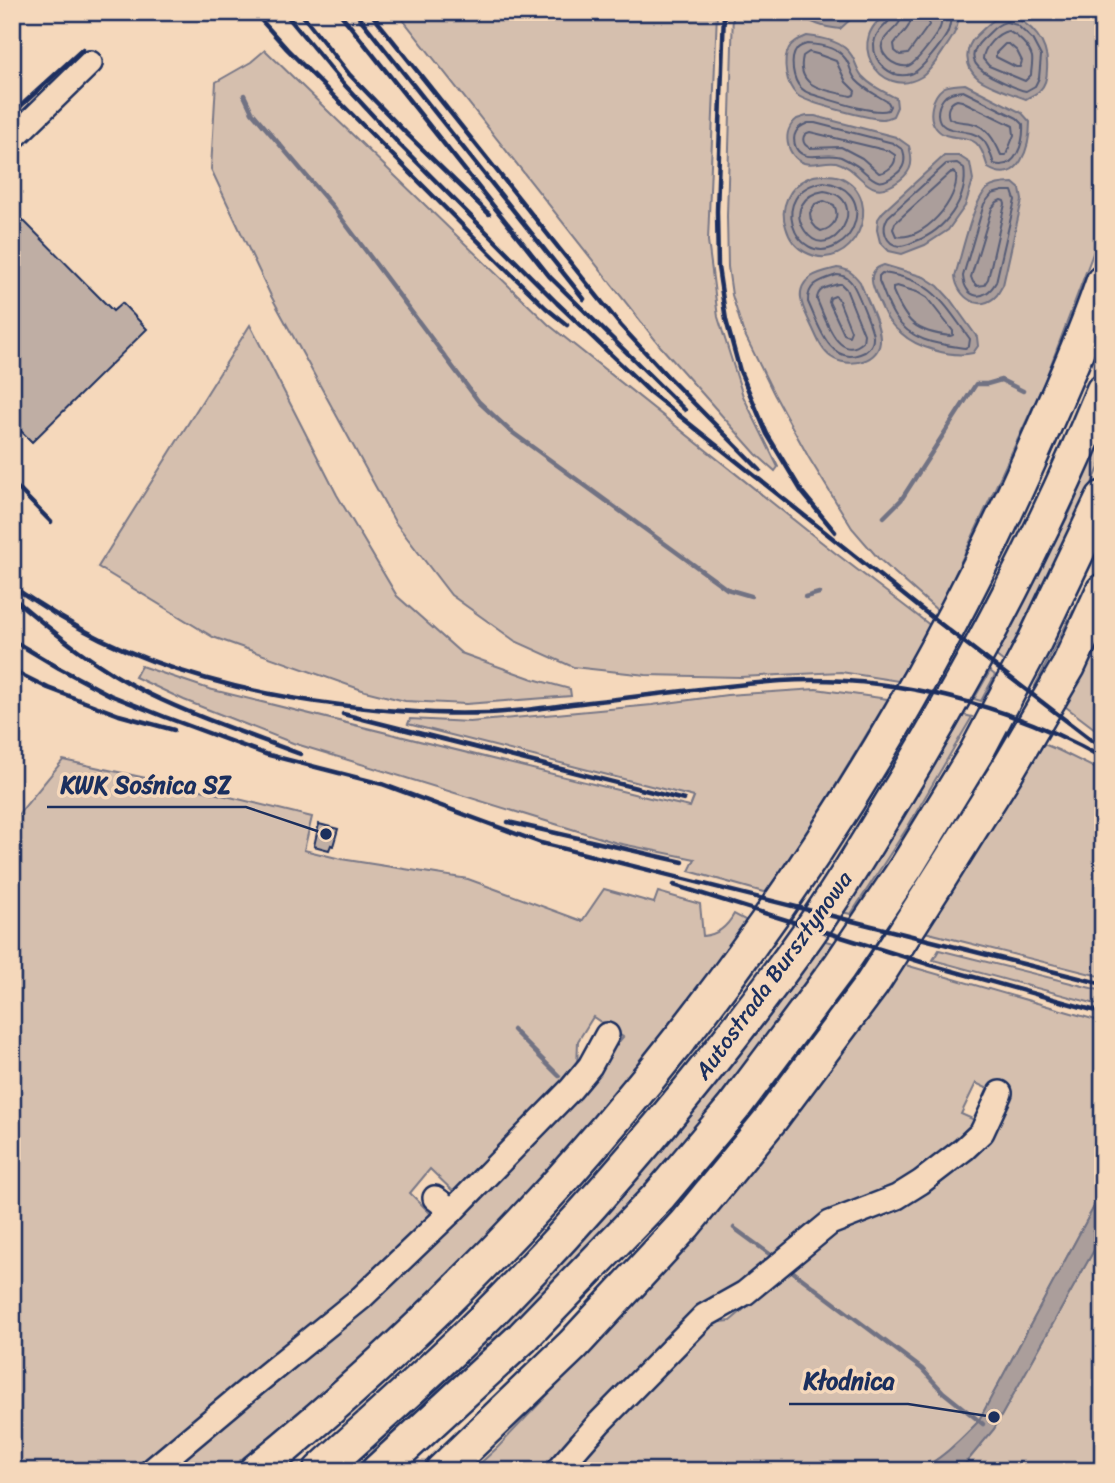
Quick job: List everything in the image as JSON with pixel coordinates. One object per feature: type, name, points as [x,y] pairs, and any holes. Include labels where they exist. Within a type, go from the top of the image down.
[{"type":"highway","points":[[256,1471],[379,1364],[529,1214],[684,1033],[765,923],[835,822],[897,721],[961,603],[1050,414],[1103,282]]},
{"type":"highway","name":"Autostrada Bursztynowa","points":[[320,1471],[466,1336],[561,1238],[626,1166],[713,1061],[800,946],[868,841],[993,626],[1041,532],[1103,391]]},
{"type":"highway","name":"Autostrada Bursztynowa","points":[[378,1471],[523,1338],[659,1196],[734,1107],[823,988],[907,866],[976,753],[1033,645],[1103,498]]},
{"type":"highway","points":[[442,1471],[573,1345],[685,1224],[771,1119],[872,984],[1007,771],[1068,667],[1103,591]]},
{"type":"lane","points":[[12,139],[90,63]]},
{"type":"lane","points":[[151,1471],[361,1298],[444,1204],[571,1089],[590,1066],[607,1035]]},
{"type":"lane","points":[[556,1471],[704,1316],[745,1293],[830,1223],[897,1197],[921,1182],[982,1132],[1000,1093]]},
{"type":"shaded area","points":[[397,12],[717,12],[708,241],[718,317],[743,396],[778,467],[775,471],[756,454],[661,347]]},
{"type":"shaded area","points":[[733,12],[1103,12],[1103,227],[1044,383],[938,611],[878,558],[852,528],[809,458],[743,331],[732,295],[728,267]]},
{"type":"shaded area","points":[[265,50],[549,325],[931,626],[898,681],[841,672],[740,677],[646,675],[573,667],[515,641],[451,595],[395,522],[271,296],[211,169],[216,82],[251,62]]},
{"type":"shaded area","points":[[250,325],[337,495],[397,596],[461,653],[533,679],[570,689],[571,696],[466,704],[405,701],[365,691],[213,637],[98,567]]},
{"type":"shaded area","points":[[1103,434],[1103,459],[1004,662],[995,655],[1070,512]]},
{"type":"shaded area","points":[[1073,611],[1079,614],[1040,690],[1035,686]]},
{"type":"shaded area","points":[[1103,623],[1103,735],[1062,704]]},
{"type":"shaded area","points":[[141,666],[209,689],[690,807],[694,797],[408,724],[410,719],[470,722],[652,705],[727,695],[816,689],[888,699],[767,893],[689,871],[695,859],[617,843],[293,743],[184,700],[135,677]]},
{"type":"shaded area","points":[[990,671],[995,675],[981,701],[974,699]]},
{"type":"shaded area","points":[[964,715],[972,717],[907,828],[851,914],[842,912],[900,824]]},
{"type":"shaded area","points":[[1039,742],[1103,772],[1103,977],[925,932],[977,851]]},
{"type":"shaded area","points":[[63,760],[312,817],[304,850],[341,859],[468,879],[582,921],[604,889],[654,903],[658,892],[700,904],[703,936],[721,930],[734,914],[749,922],[614,1093],[507,1217],[441,1285],[382,1340],[227,1471],[165,1471],[561,1112],[623,1037],[593,1017],[578,1041],[577,1069],[458,1196],[430,1169],[410,1193],[436,1219],[144,1471],[12,1471],[12,822]]},
{"type":"shaded area","points":[[822,940],[833,943],[729,1084],[635,1196],[493,1347],[358,1471],[344,1471],[429,1395],[528,1297],[643,1172],[718,1080]]},
{"type":"shaded area","points":[[939,950],[1103,991],[1103,1006],[933,960]]},
{"type":"shaded area","points":[[902,964],[1103,1022],[1103,1190],[978,1422],[942,1456],[917,1471],[567,1471],[709,1323],[730,1321],[831,1229],[905,1201],[967,1159],[990,1126],[1003,1096],[976,1083],[961,1114],[977,1121],[963,1140],[917,1176],[876,1198],[825,1217],[736,1289],[692,1316],[626,1389],[545,1471],[472,1471],[576,1365],[727,1199]]},
{"type":"shaded area","points":[[1103,1234],[1103,1471],[959,1471],[994,1429]]},
{"type":"water","points":[[798,12],[854,12],[853,17],[840,29],[818,24]]},
{"type":"water","points":[[892,12],[957,12],[958,17],[954,35],[931,68],[921,77],[906,82],[892,81],[880,74],[872,63],[868,50],[869,36],[877,23]]},
{"type":"water","points":[[1008,15],[1024,23],[1037,35],[1047,60],[1045,83],[1039,91],[1026,99],[979,79],[968,64],[969,46],[976,36],[994,20]]},
{"type":"water","points":[[807,36],[832,41],[848,51],[866,80],[896,98],[897,107],[893,116],[883,119],[865,116],[825,106],[797,95],[788,79],[787,53],[797,40]]},
{"type":"water","points":[[965,84],[1022,113],[1030,122],[1025,152],[1021,161],[1008,172],[988,168],[976,143],[966,138],[945,135],[933,123],[932,107],[939,92],[948,86]]},
{"type":"water","points":[[807,116],[896,137],[909,146],[910,169],[900,180],[880,189],[872,187],[853,171],[836,162],[811,164],[798,160],[790,149],[787,136],[797,119]]},
{"type":"water","points":[[944,156],[959,156],[970,163],[973,180],[965,206],[948,230],[925,245],[902,254],[889,251],[880,242],[878,219]]},
{"type":"water","points":[[810,177],[840,177],[854,187],[862,201],[863,217],[850,245],[837,254],[822,257],[805,252],[795,245],[787,231],[784,212],[787,198],[796,186]]},
{"type":"water","points":[[1013,183],[1020,189],[1022,200],[1003,285],[990,300],[977,303],[960,290],[955,276],[968,230],[977,205],[987,189]]},
{"type":"water","points":[[884,265],[924,277],[938,286],[977,337],[978,346],[973,353],[955,354],[935,350],[916,343],[895,327],[876,295],[872,281],[875,270]]},
{"type":"water","points":[[837,268],[850,272],[860,282],[880,338],[876,353],[855,363],[838,361],[828,354],[820,343],[801,300],[805,282],[817,274]]},
{"type":"water","points":[[1103,1190],[1103,1234],[994,1429],[959,1471],[917,1471],[942,1456],[978,1422]]},
{"type":"building","points":[[12,209],[113,311],[122,303],[147,329],[32,442],[12,422]]},
{"type":"building","points":[[319,824],[338,829],[333,846],[331,845],[329,850],[314,846]]},
{"type":"waterway","points":[[244,95],[252,112],[333,207],[479,402],[509,430],[727,589],[751,596]]},
{"type":"waterway","points":[[884,517],[901,500],[976,384],[1001,380],[1023,391]]},
{"type":"waterway","points":[[805,597],[819,593]]},
{"type":"waterway","points":[[513,1030],[559,1076]]},
{"type":"waterway","points":[[734,1228],[775,1258]]},
{"type":"waterway","points":[[788,1268],[922,1369],[943,1392],[983,1424]]},
{"type":"railway","points":[[254,12],[287,49],[500,263],[567,325]]},
{"type":"railway","points":[[284,12],[342,82],[400,145],[651,393],[920,608],[1103,749]]},
{"type":"railway","points":[[300,12],[349,74],[489,214]]},
{"type":"railway","points":[[339,12],[550,277],[685,410]]},
{"type":"railway","points":[[355,12],[584,299]]},
{"type":"railway","points":[[370,12],[621,326],[760,470]]},
{"type":"railway","points":[[724,12],[717,211],[718,267],[726,320],[740,371],[767,434],[802,492],[835,532]]},
{"type":"railway","points":[[12,114],[83,49]]},
{"type":"railway","points":[[12,482],[51,522]]},
{"type":"railway","points":[[12,586],[88,633],[157,663],[229,685],[303,700],[395,711],[487,713],[781,681],[864,682],[906,688],[988,708],[1028,722],[1103,758]]},
{"type":"railway","points":[[12,597],[78,650],[149,694],[186,711],[300,754]]},
{"type":"railway","points":[[12,640],[110,695],[165,717],[265,754],[382,784],[541,843],[1103,984]]},
{"type":"railway","points":[[12,670],[48,688],[119,715],[174,730]]},
{"type":"railway","points":[[343,714],[684,800]]},
{"type":"railway","points":[[508,822],[683,862]]},
{"type":"railway","points":[[674,885],[931,965],[1103,1013]]},
{"type":"place","name":"KWK Sośnica SZ","points":[[326,834]]},
{"type":"place","name":"Kłodnica","points":[[994,1417]]}]
